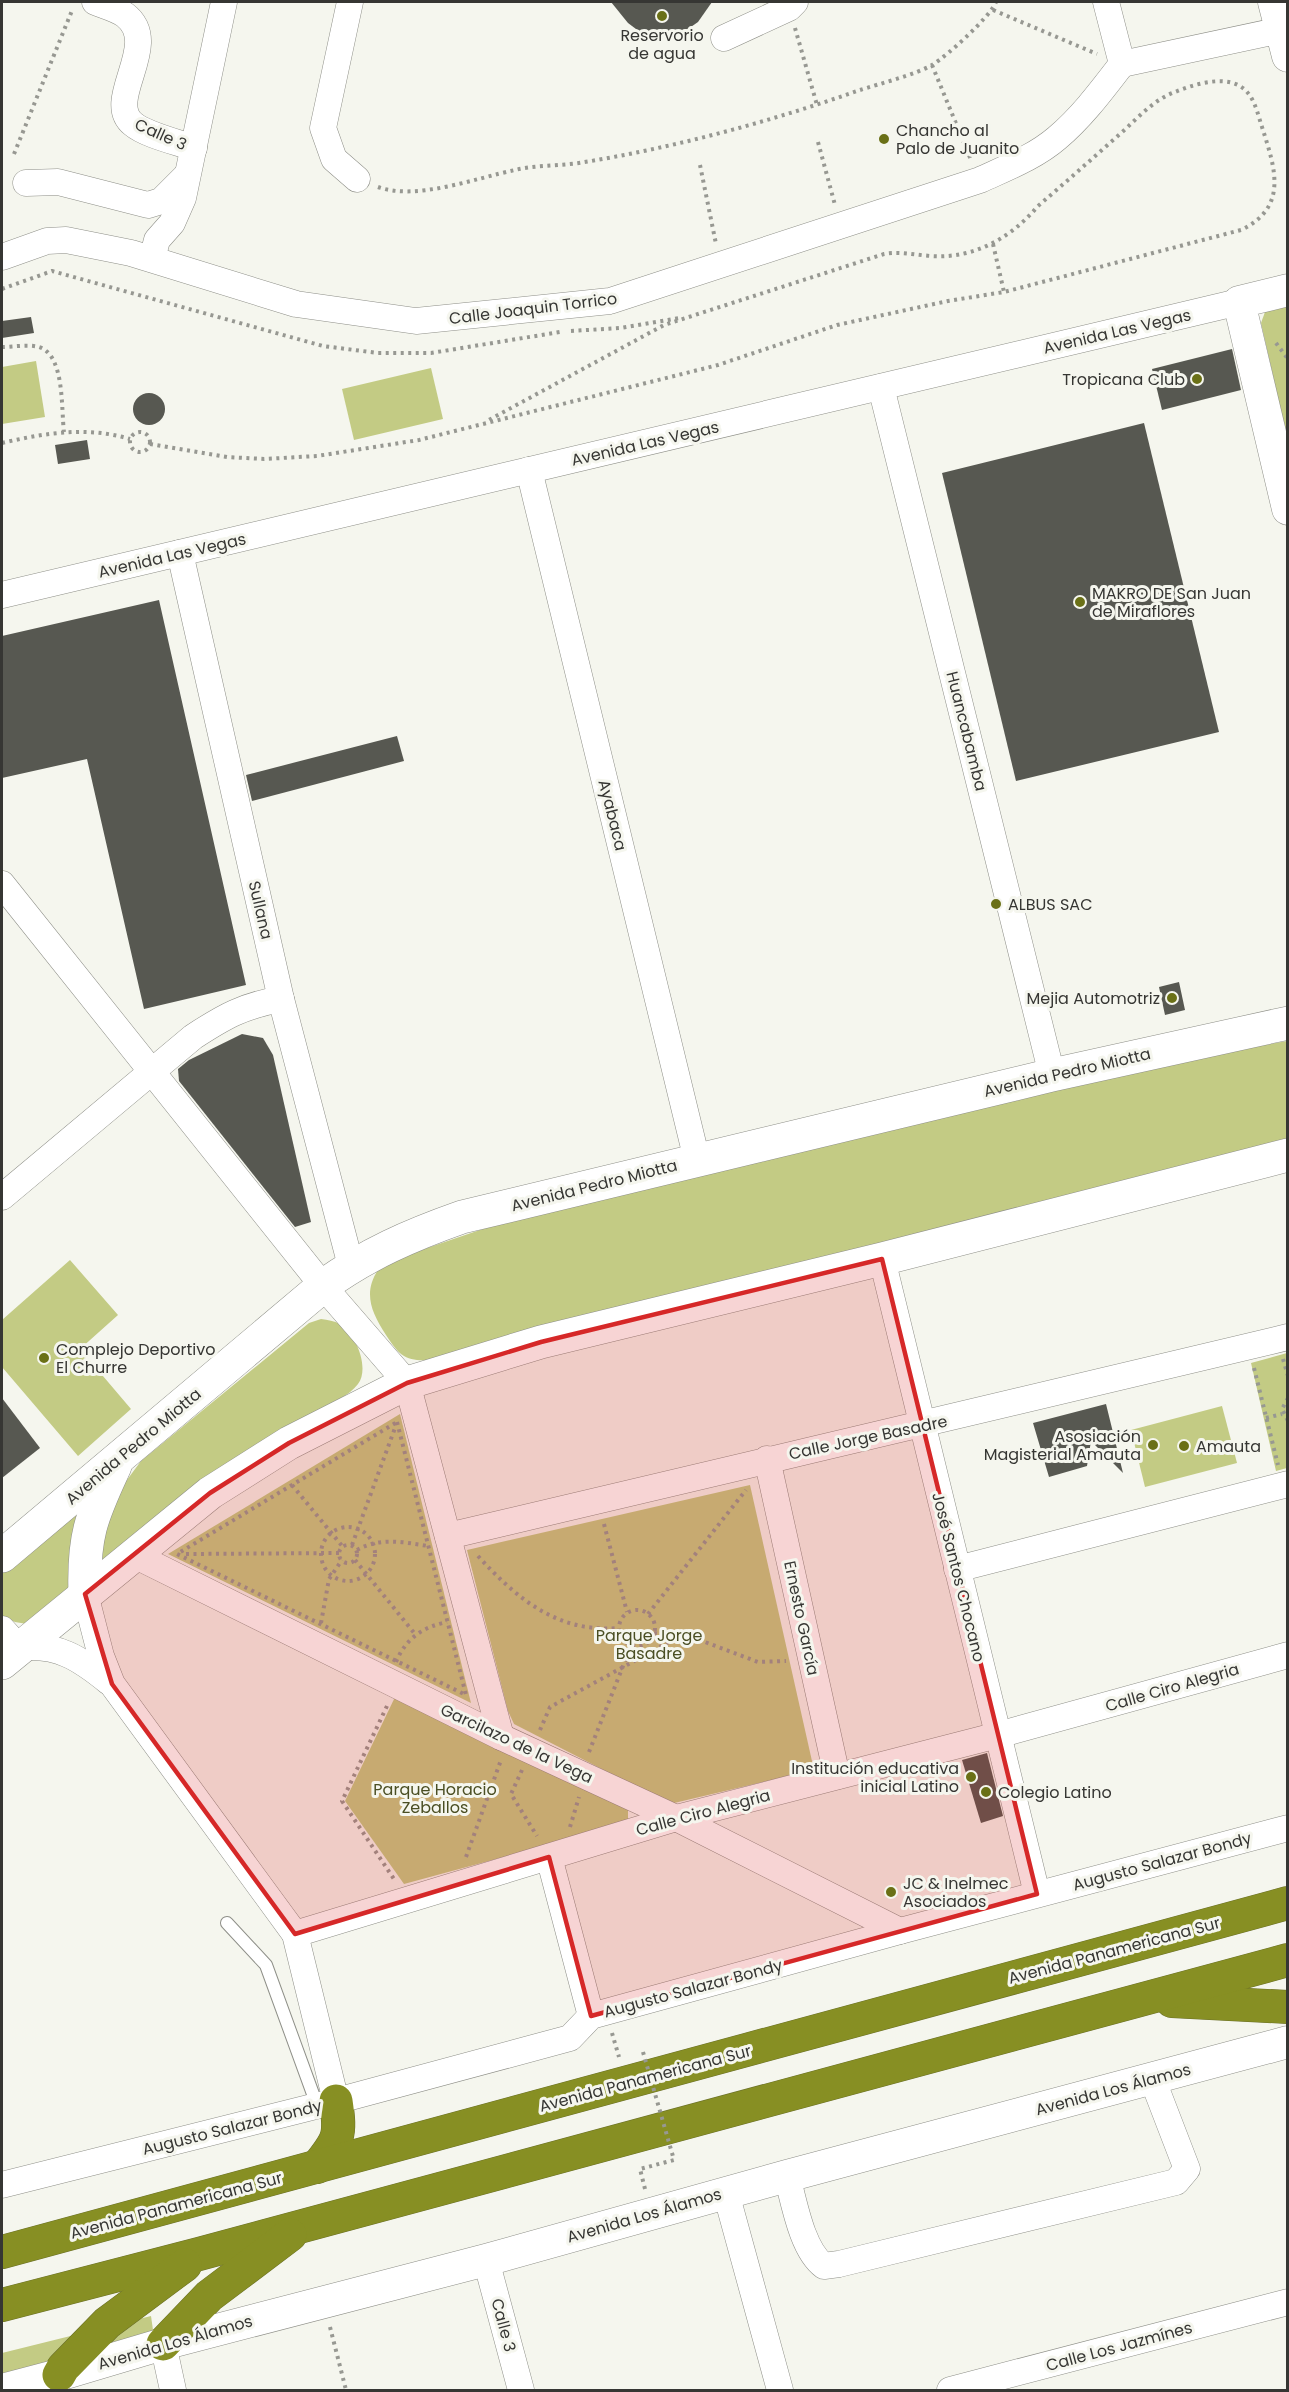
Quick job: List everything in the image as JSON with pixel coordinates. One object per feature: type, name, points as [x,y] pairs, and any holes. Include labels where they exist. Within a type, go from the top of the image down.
[{"type":"highway","name":"Avenida Panamericana Sur","points":[[2,2252],[1287,1903]]},
{"type":"highway","points":[[2,2306],[1287,1960]]},
{"type":"highway","points":[[1143,1999],[1287,2007]]},
{"type":"highway","points":[[317,2167],[329,2152],[339,2131],[326,2103]]},
{"type":"highway","points":[[163,2344],[210,2296],[304,2224]]},
{"type":"highway","points":[[59,2375],[63,2368],[107,2323],[199,2254]]},
{"type":"main road","name":"Avenida Pedro Miotta","points":[[2,1556],[323,1286],[351,1266],[409,1236],[462,1217],[1287,1020]]},
{"type":"main road","points":[[7,1647],[85,1594],[210,1493],[289,1443],[407,1383],[541,1342],[882,1259],[1287,1155]]},
{"type":"main road","points":[[85,1594],[84,1561],[87,1536],[94,1510],[120,1457]]},
{"type":"street","name":"Calle 3","points":[[95,2],[125,15],[136,31],[138,54],[123,105],[132,124],[145,131],[194,148]]},
{"type":"street","points":[[152,258],[157,240],[172,224],[178,212],[194,148],[224,2]]},
{"type":"street","points":[[350,2],[323,128],[334,159],[357,179]]},
{"type":"street","points":[[1106,2],[1122,64],[1282,25]]},
{"type":"street","points":[[724,38],[792,5]]},
{"type":"street","name":"Calle Joaquin Torrico","points":[[2,257],[56,239],[152,258],[296,304],[416,321],[610,301],[980,180],[1018,163],[1057,138],[1096,98],[1122,64]]},
{"type":"street","points":[[26,183],[58,182],[148,205],[161,201],[188,173]]},
{"type":"street","name":"Avenida Las Vegas","points":[[2,595],[1287,290]]},
{"type":"street","points":[[1239,302],[1287,509]]},
{"type":"street","name":"Huancabamba","points":[[881,387],[1052,1075]]},
{"type":"street","name":"Ayabaca","points":[[529,470],[697,1160]]},
{"type":"street","name":"Sullana","points":[[180,553],[281,999],[351,1266]]},
{"type":"street","points":[[2,884],[323,1286],[407,1383],[438,1541],[501,1737]]},
{"type":"street","points":[[2,1197],[193,1037],[224,1016],[252,1004],[281,999]]},
{"type":"street","name":"José Santos Chocano","points":[[882,1259],[1037,1894]]},
{"type":"street","name":"Calle Jorge Basadre","points":[[438,1541],[767,1459],[1286,1351]]},
{"type":"street","name":"Ernesto García","points":[[767,1459],[837,1776]]},
{"type":"street","points":[[957,1569],[1283,1476]]},
{"type":"street","name":"Garcilazo de la Vega","points":[[134,1554],[320,1636],[396,1673],[501,1737],[676,1818],[900,1931]]},
{"type":"street","points":[[85,1594],[95,1638],[112,1684]]},
{"type":"street","points":[[7,1647],[37,1646],[71,1655],[86,1663],[112,1684],[295,1934],[326,2103]]},
{"type":"street","name":"Calle Ciro Alegria","points":[[295,1934],[676,1818],[998,1736],[1287,1654]]},
{"type":"street","name":"Augusto Salazar Bondy","points":[[2,2185],[570,2038],[591,2016],[1287,1828]]},
{"type":"street","points":[[549,1857],[591,2016]]},
{"type":"street","name":"Avenida Los Álamos","points":[[2,2390],[163,2344],[486,2260],[787,2176],[1287,2042]]},
{"type":"street","points":[[787,2176],[799,2223],[816,2260],[824,2266],[1176,2182],[1187,2169],[1152,2078]]},
{"type":"street","points":[[726,2193],[780,2391]]},
{"type":"street","name":"Calle 3","points":[[486,2260],[521,2391]]},
{"type":"street","name":"Calle Los Jazmínes","points":[[950,2391],[1287,2302]]},
{"type":"street","points":[[163,2344],[173,2391]]},
{"type":"lane","points":[[227,1923],[266,1965],[326,2103]]},
{"type":"path","points":[[14,154],[76,2]]},
{"type":"path","points":[[357,179],[387,190],[433,189],[518,169],[578,163],[698,138],[817,105],[932,65],[980,24],[993,10],[996,2]]},
{"type":"path","points":[[792,5],[817,105]]},
{"type":"path","points":[[993,10],[1122,64]]},
{"type":"path","points":[[932,65],[980,180]]},
{"type":"path","points":[[150,444],[227,457],[291,458],[419,440],[487,421],[718,365],[837,325],[948,300],[1004,292],[1241,230],[1260,219],[1273,200],[1276,177],[1251,97],[1238,85],[1222,81],[1191,87],[1163,97],[1038,206],[1013,232],[993,244],[966,254],[950,256],[895,252],[884,254],[664,325],[487,421]]},
{"type":"path","points":[[818,142],[841,226]]},
{"type":"path","points":[[700,165],[720,265]]},
{"type":"path","points":[[993,244],[1004,292]]},
{"type":"path","points":[[2,347],[36,346],[51,355],[58,372],[64,432]]},
{"type":"path","points":[[2,443],[64,432],[112,434],[130,439]]},
{"type":"path","points":[[138,432],[142,432],[147,435],[150,444],[148,449],[138,452],[131,445],[130,439],[138,432]]},
{"type":"path","points":[[1273,1361],[1286,1351]]},
{"type":"path","points":[[1286,1351],[1287,1376]]},
{"type":"path","points":[[1263,1363],[1254,1366],[1283,1476]]},
{"type":"path","points":[[352,1545],[397,1422],[407,1383]]},
{"type":"path","points":[[1287,1398],[1283,1404],[1282,1414],[1287,1421]]},
{"type":"path","points":[[1266,1418],[1282,1414]]},
{"type":"path","points":[[177,1554],[397,1422]]},
{"type":"path","points":[[177,1554],[320,1636],[396,1673],[465,1695],[447,1622],[438,1541],[397,1422]]},
{"type":"path","points":[[292,1485],[343,1547]]},
{"type":"path","points":[[736,1491],[747,1488]]},
{"type":"path","points":[[747,1488],[750,1500]]},
{"type":"path","points":[[648,1614],[747,1488]]},
{"type":"path","points":[[593,1526],[615,1521]]},
{"type":"path","points":[[604,1524],[627,1612]]},
{"type":"path","points":[[340,1528],[358,1529],[365,1533],[373,1543],[375,1555],[373,1564],[366,1574],[351,1581],[342,1580],[332,1575],[322,1563],[321,1554],[326,1537],[340,1528]]},
{"type":"path","points":[[357,1550],[373,1543],[438,1541]]},
{"type":"path","points":[[343,1547],[352,1545]]},
{"type":"path","points":[[352,1545],[357,1550]]},
{"type":"path","points":[[320,1636],[325,1596],[332,1575],[342,1560],[340,1553],[343,1547]]},
{"type":"path","points":[[357,1550],[355,1560],[415,1634]]},
{"type":"path","points":[[475,1553],[485,1550]]},
{"type":"path","points":[[134,1554],[340,1553]]},
{"type":"path","points":[[475,1553],[514,1591],[553,1618],[588,1628],[618,1628]]},
{"type":"path","points":[[475,1553],[477,1564]]},
{"type":"path","points":[[342,1560],[347,1562],[355,1560]]},
{"type":"path","points":[[639,1610],[648,1614],[653,1622],[654,1633],[648,1643],[643,1646],[631,1646],[622,1639],[618,1628],[620,1621],[627,1612],[639,1610]]},
{"type":"path","points":[[408,1899],[342,1801],[396,1673],[401,1651],[415,1634],[431,1625],[447,1622]]},
{"type":"path","points":[[654,1633],[680,1636],[716,1646],[758,1662],[786,1661]]},
{"type":"path","points":[[549,1857],[511,1794],[529,1748],[539,1733],[550,1707],[680,1636]]},
{"type":"path","points":[[588,1756],[631,1646]]},
{"type":"path","points":[[783,1650],[788,1672]]},
{"type":"path","points":[[475,1859],[464,1862],[504,1752],[529,1748]]},
{"type":"path","points":[[567,1836],[581,1791]]},
{"type":"path","points":[[640,2169],[674,2160],[643,2052]]},
{"type":"path","points":[[323,2301],[346,2391]]},
{"type":"highlighted area","points":[[882,1259],[1037,1894],[591,2016],[549,1857],[295,1934],[112,1684],[85,1594],[210,1493],[289,1443],[407,1383],[541,1342]]},
{"type":"green space","points":[[1287,300],[1287,437],[1261,323],[1265,312]]},
{"type":"green space","points":[[36,361],[45,417],[2,424],[2,367]]},
{"type":"green space","points":[[431,368],[443,419],[354,440],[342,389]]},
{"type":"green space","points":[[1287,1041],[1287,1148],[441,1360],[417,1360],[401,1354],[386,1335],[372,1308],[370,1290],[376,1272],[383,1263],[518,1217],[1106,1073]]},
{"type":"green space","name":"Complejo Deportivo El Churre","points":[[70,1260],[118,1315],[80,1349],[131,1409],[78,1456],[2,1367],[2,1320]]},
{"type":"green space","points":[[321,1319],[340,1324],[356,1343],[362,1361],[358,1384],[350,1392],[318,1410],[103,1563],[101,1559],[107,1517],[121,1488],[141,1461],[309,1323]]},
{"type":"green space","points":[[1287,1353],[1287,1468],[1276,1471],[1251,1363]]},
{"type":"green space","name":"Amauta","points":[[1222,1406],[1237,1463],[1145,1487],[1131,1430]]},
{"type":"green space","points":[[400,1414],[471,1703],[168,1554]]},
{"type":"green space","name":"Parque Jorge Basadre","points":[[750,1485],[814,1770],[670,1804],[514,1724],[508,1711],[467,1550]]},
{"type":"green space","points":[[80,1507],[72,1591],[27,1624],[2,1616],[2,1571]]},
{"type":"green space","name":"Parque Horacio Zeballos","points":[[396,1695],[628,1809],[628,1819],[622,1825],[404,1884],[345,1801]]},
{"type":"green space","points":[[151,2316],[154,2337],[2,2381],[2,2353]]},
{"type":"building","name":"Reservorio de agua","points":[[611,2],[712,2],[698,22],[685,31],[670,37],[655,37],[640,32],[628,23]]},
{"type":"building","points":[[31,317],[34,333],[2,338],[2,321]]},
{"type":"building","name":"Tropicana Club","points":[[1232,349],[1241,390],[1162,410],[1152,369]]},
{"type":"building","points":[[149,393],[160,398],[165,409],[160,420],[149,425],[138,420],[133,409],[138,398]]},
{"type":"building","name":"MAKRO DE San Juan de Miraflores","points":[[1144,423],[1219,732],[1016,781],[942,473]]},
{"type":"building","points":[[87,440],[90,459],[58,464],[55,445]]},
{"type":"building","points":[[159,600],[246,985],[144,1009],[87,759],[2,778],[2,636]]},
{"type":"building","points":[[397,736],[404,761],[252,801],[246,775]]},
{"type":"building","name":"Mejia Automotriz","points":[[1179,982],[1185,1010],[1165,1015],[1159,987]]},
{"type":"building","points":[[242,1034],[263,1038],[273,1055],[311,1222],[295,1227],[179,1081],[178,1069],[189,1060]]},
{"type":"building","points":[[2,1398],[40,1448],[2,1478]]},
{"type":"building","points":[[1106,1404],[1123,1473],[1091,1441],[1087,1466],[1049,1477],[1033,1423]]},
{"type":"building","name":"Colegio Latino","points":[[987,1753],[1003,1816],[981,1823],[962,1760]]},
{"type":"place","name":"Reservorio de agua","points":[[662,16]]},
{"type":"place","name":"Chancho al Palo de Juanito","points":[[884,139]]},
{"type":"place","name":"Tropicana Club","points":[[1197,379]]},
{"type":"place","name":"MAKRO DE San Juan de Miraflores","points":[[1080,602]]},
{"type":"place","name":"ALBUS SAC","points":[[996,904]]},
{"type":"place","name":"Mejia Automotriz","points":[[1172,998]]},
{"type":"place","name":"Complejo Deportivo El Churre","points":[[44,1358]]},
{"type":"place","name":"Asosiación Magisterial Amauta","points":[[1153,1445]]},
{"type":"place","name":"Amauta","points":[[1184,1446]]},
{"type":"place","name":"Institución educativa inicial Latino","points":[[971,1777]]},
{"type":"place","name":"Colegio Latino","points":[[986,1792]]},
{"type":"place","name":"JC & Inelmec Asociados","points":[[891,1892]]}]
